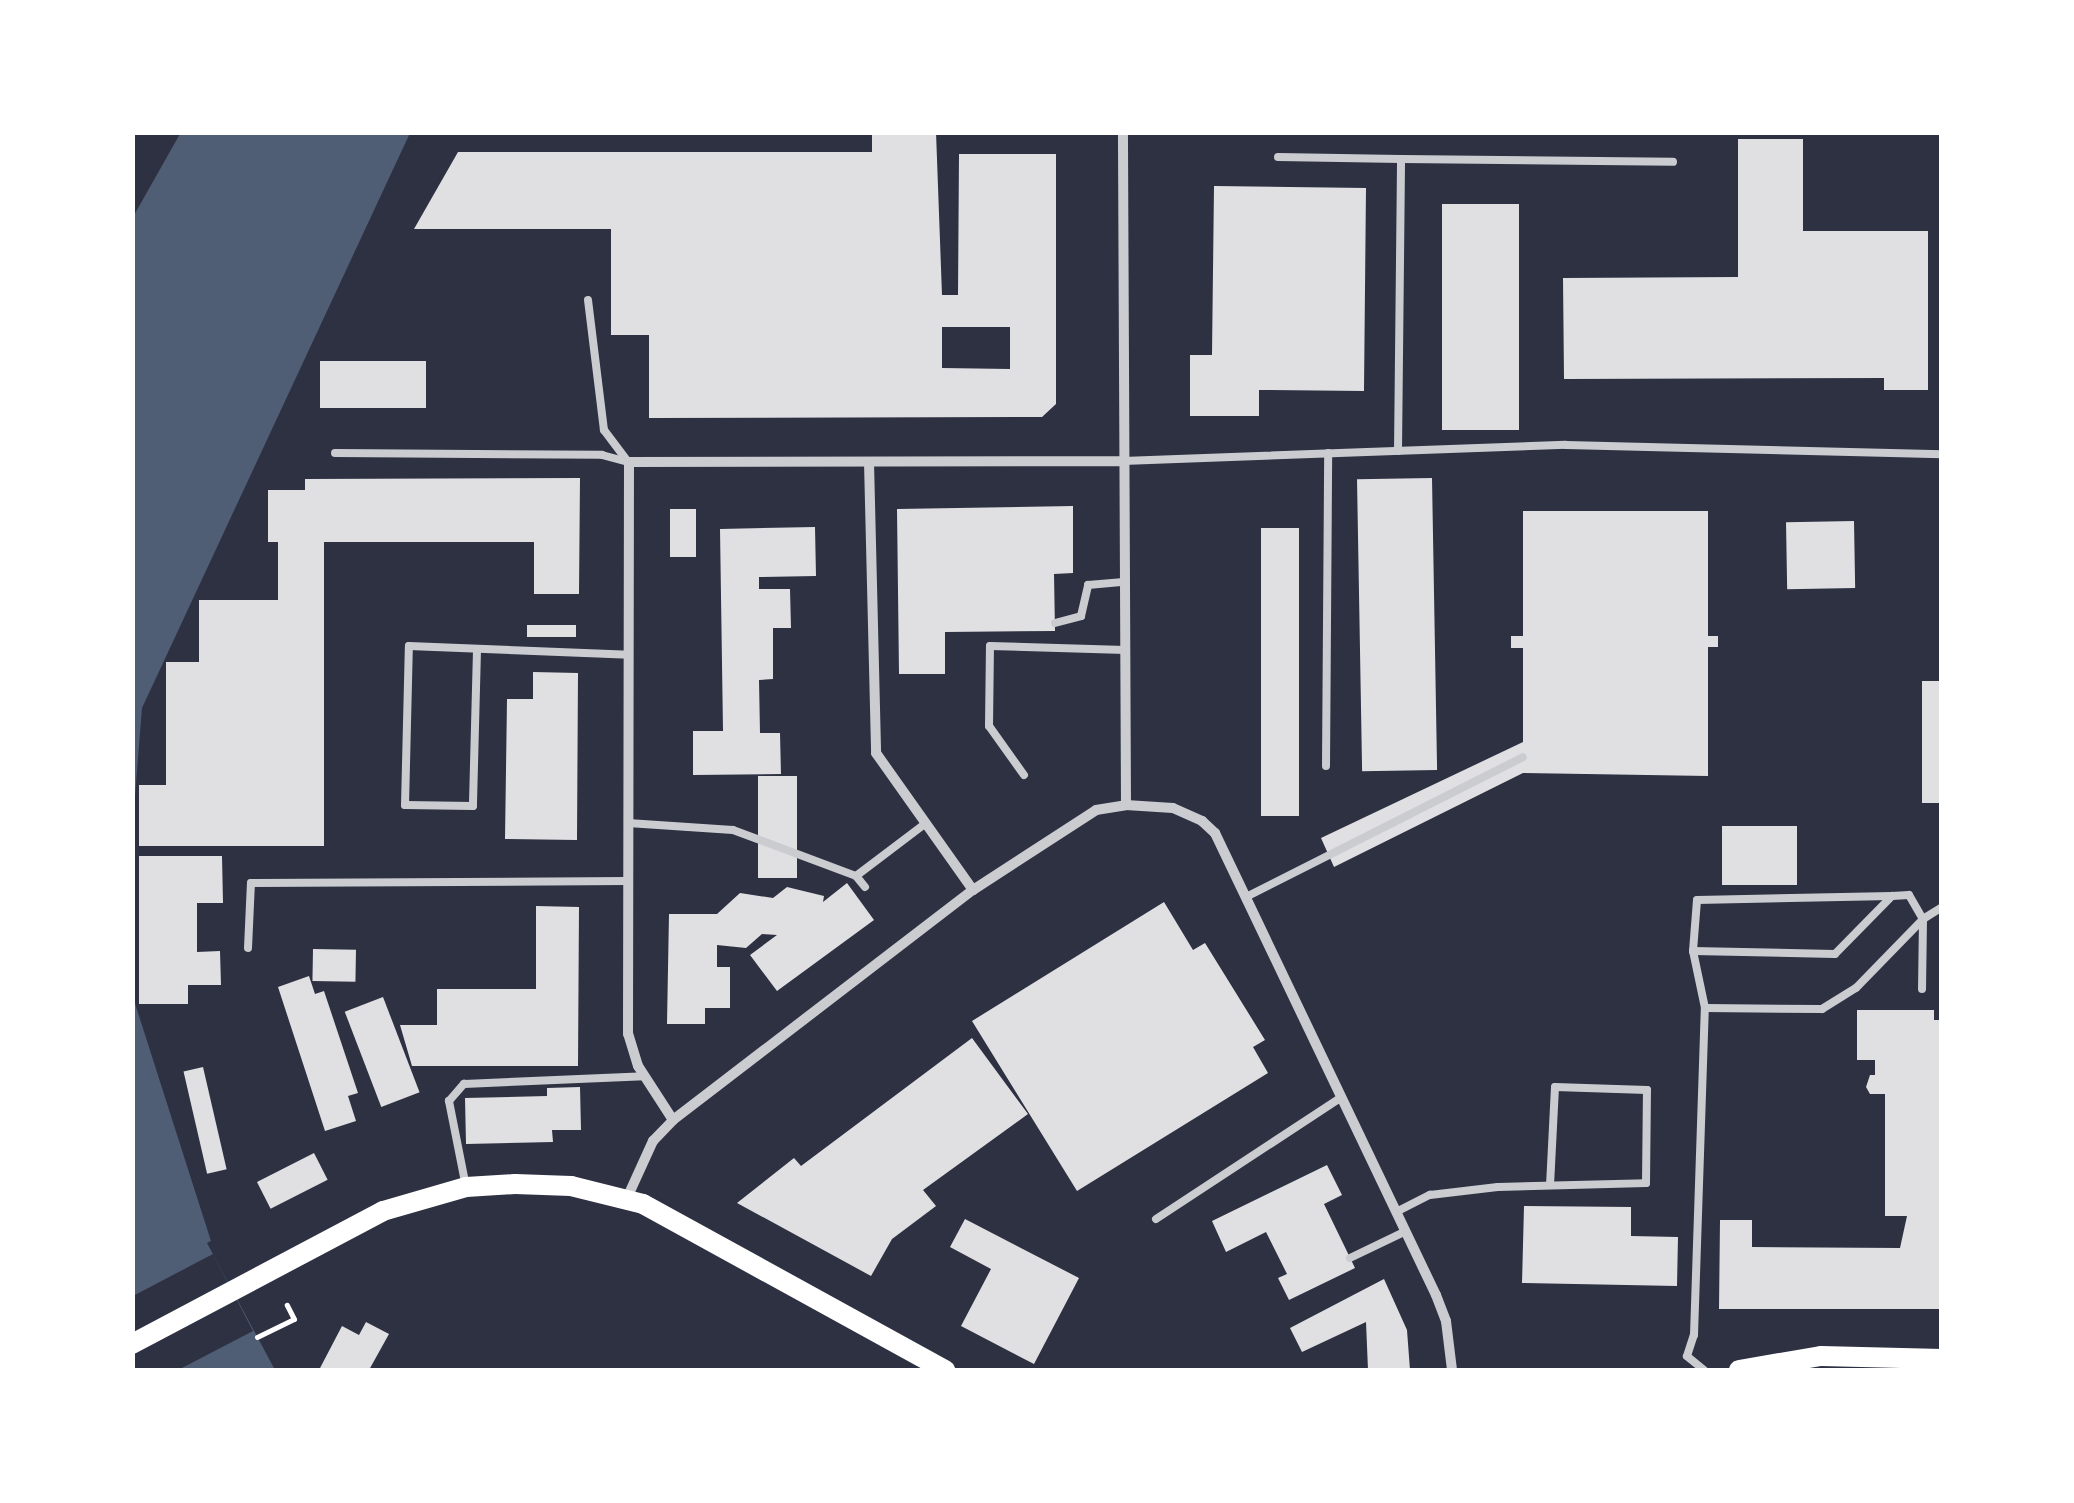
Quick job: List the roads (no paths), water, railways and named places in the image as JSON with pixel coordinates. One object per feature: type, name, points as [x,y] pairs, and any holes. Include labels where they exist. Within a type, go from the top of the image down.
[{"type":"main road","points":[[132,1344],[383,1211],[466,1187],[571,1186],[627,1198],[690,1227],[945,1370]]},
{"type":"main road","points":[[1738,1370],[1821,1356],[1942,1359]]},
{"type":"street","points":[[1123,132],[1126,805]]},
{"type":"street","points":[[673,1120],[644,1076],[628,1034],[629,462],[1123,462]]},
{"type":"street","points":[[869,462],[876,753],[973,890]]},
{"type":"street","points":[[627,1198],[652,1140],[673,1120],[973,890],[1096,810],[1156,804],[1202,821],[1215,833],[1446,1321],[1452,1370]]},
{"type":"lane","points":[[1278,157],[1673,162]]},
{"type":"lane","points":[[1398,450],[1402,159]]},
{"type":"lane","points":[[588,300],[604,430],[629,462]]},
{"type":"lane","points":[[1123,462],[1566,445],[1942,454]]},
{"type":"lane","points":[[1326,766],[1328,452]]},
{"type":"lane","points":[[335,454],[602,455],[629,462]]},
{"type":"lane","points":[[1055,623],[1081,616],[1088,585],[1124,582]]},
{"type":"lane","points":[[478,650],[474,806],[405,805],[409,646],[629,655]]},
{"type":"lane","points":[[1024,775],[990,726],[990,646],[1125,650]]},
{"type":"lane","points":[[1246,896],[1523,757]]},
{"type":"lane","points":[[628,823],[734,830],[856,876],[865,887]]},
{"type":"lane","points":[[856,876],[926,823]]},
{"type":"lane","points":[[248,948],[251,883],[628,881]]},
{"type":"lane","points":[[1692,951],[1835,954],[1892,896]]},
{"type":"lane","points":[[1704,1370],[1687,1356],[1694,1335],[1705,1008],[1692,951],[1697,900],[1909,896],[1923,919],[1922,989]]},
{"type":"lane","points":[[1705,1008],[1822,1009],[1842,1000],[1880,967],[1923,919],[1942,907]]},
{"type":"lane","points":[[466,1187],[450,1116],[450,1101],[464,1084],[644,1076]]},
{"type":"lane","points":[[1396,1212],[1430,1195],[1550,1184],[1646,1184],[1647,1090],[1554,1088],[1550,1184]]},
{"type":"lane","points":[[1156,1219],[1342,1097]]},
{"type":"lane","points":[[1350,1258],[1406,1231]]},
{"type":"water","points":[[181,132],[410,133],[142,708],[133,821],[133,217]]},
{"type":"water","points":[[132,994],[211,1241],[207,1243],[275,1370],[133,1370]]}]
